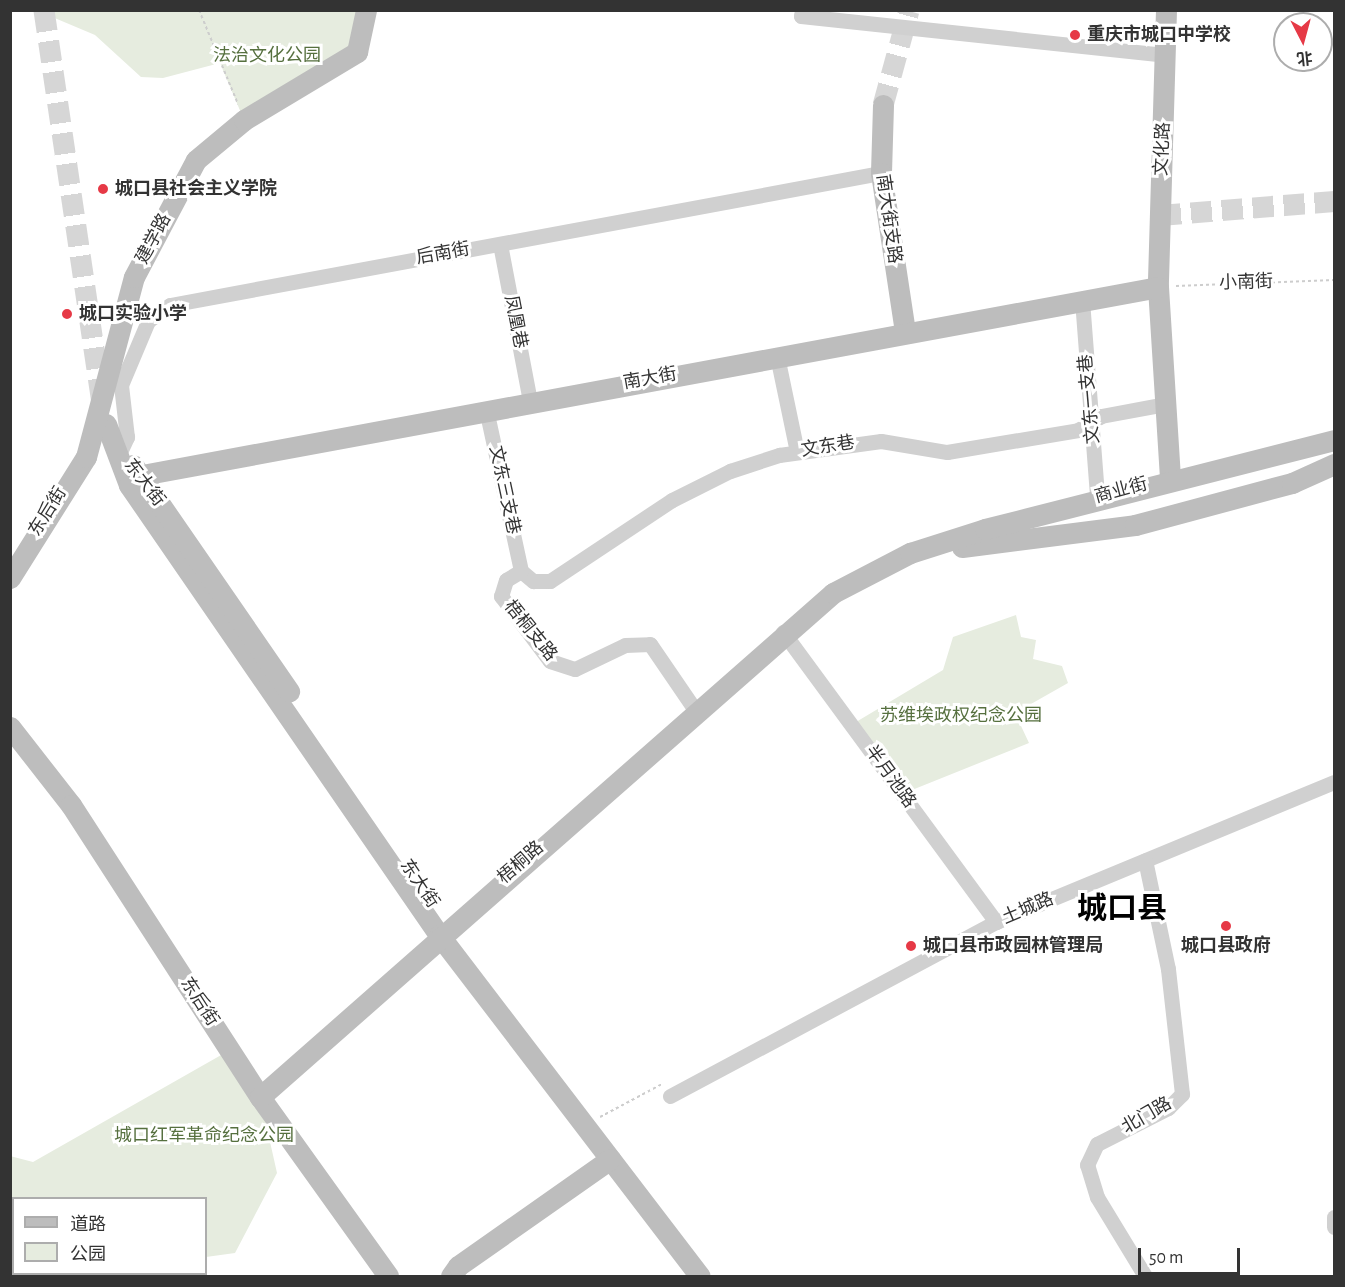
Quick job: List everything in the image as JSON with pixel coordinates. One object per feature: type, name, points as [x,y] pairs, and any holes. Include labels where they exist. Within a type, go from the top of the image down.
[{"type":"street","name":"建学路","points":[[70,478],[86,457],[134,277],[196,160],[244,120],[357,52],[366,10]]},
{"type":"street","points":[[802,10],[801,16],[1167,55]]},
{"type":"street","name":"文化路","points":[[1166,10],[1167,55],[1158,287],[1170,479]]},
{"type":"street","name":"南大街支路","points":[[883,105],[881,173],[905,332]]},
{"type":"street","name":"后南街","points":[[120,452],[127,437],[119,408],[121,385],[148,321],[170,304],[881,173]]},
{"type":"street","name":"凤凰巷","points":[[500,244],[530,401]]},
{"type":"street","name":"南大街","points":[[142,475],[486,409],[1158,287]]},
{"type":"street","name":"文东一支巷","points":[[1082,300],[1097,497]]},
{"type":"street","points":[[777,356],[797,452]]},
{"type":"street","name":"文东巷","points":[[521,571],[533,581],[550,581],[672,500],[730,471],[797,452],[881,441],[947,452],[1078,430],[1092,421],[1165,404]]},
{"type":"street","name":"文东三支巷","points":[[486,409],[521,571]]},
{"type":"street","points":[[106,424],[120,452]]},
{"type":"street","name":"商业街","points":[[783,632],[833,593],[910,553],[1097,497],[1335,440]]},
{"type":"street","name":"东大街","points":[[120,452],[142,475],[444,931],[597,1118],[715,1276]]},
{"type":"street","name":"东大街","points":[[120,452],[129,485],[444,931],[610,1159],[700,1276]]},
{"type":"street","name":"商业街","points":[[910,553],[1135,525],[1292,483],[1335,464]]},
{"type":"street","name":"东后街","points":[[10,578],[70,478]]},
{"type":"street","name":"梧桐支路","points":[[521,571],[506,580],[501,596],[550,661],[575,669],[625,645],[650,644],[695,710]]},
{"type":"street","name":"梧桐路","points":[[260,1097],[783,632]]},
{"type":"street","name":"半月池路","points":[[783,632],[996,922]]},
{"type":"street","name":"东后街","points":[[10,727],[70,805],[260,1097],[388,1276]]},
{"type":"street","name":"土城路","points":[[670,1096],[996,922],[1335,782]]},
{"type":"street","name":"北门路","points":[[1144,1276],[1097,1197],[1087,1165],[1097,1144],[1168,1108],[1182,1094],[1168,969],[1145,860]]},
{"type":"street","points":[[438,1276],[454,1271],[610,1159]]},
{"type":"street","points":[[1335,1217],[1335,1227]]},
{"type":"path","points":[[199,10],[244,120]]},
{"type":"path","name":"小南街","points":[[1158,287],[1335,280]]},
{"type":"path","points":[[597,1118],[660,1082],[670,1096]]},
{"type":"green space","name":"法治文化公园","points":[[38,11],[366,11],[357,52],[244,120],[220,63],[163,78],[141,77],[95,35]]},
{"type":"green space","name":"苏维埃政权纪念公园","points":[[1016,615],[1021,637],[1036,640],[1033,659],[1062,666],[1068,683],[1015,713],[1029,743],[902,794],[851,725],[943,670],[953,637]]},
{"type":"green space","name":"城口红军革命纪念公园","points":[[230,1050],[260,1097],[277,1173],[235,1253],[207,1257],[207,1197],[12,1197],[12,1275],[190,1276],[11,1276],[10,1156],[33,1162]]},
{"type":"tunnel","points":[[44,10],[102,403]]},
{"type":"tunnel","points":[[883,105],[909,10]]},
{"type":"tunnel","points":[[1160,215],[1334,201]]},
{"type":"place","name":"重庆市城口中学校","points":[[1075,35]]},
{"type":"place","name":"城口县社会主义学院","points":[[103,189]]},
{"type":"place","name":"城口实验小学","points":[[67,314]]},
{"type":"place","name":"城口县政府","points":[[1226,926]]},
{"type":"place","name":"城口县市政园林管理局","points":[[911,946]]},
{"type":"district","name":"城口县","points":[[1122,909]]}]
